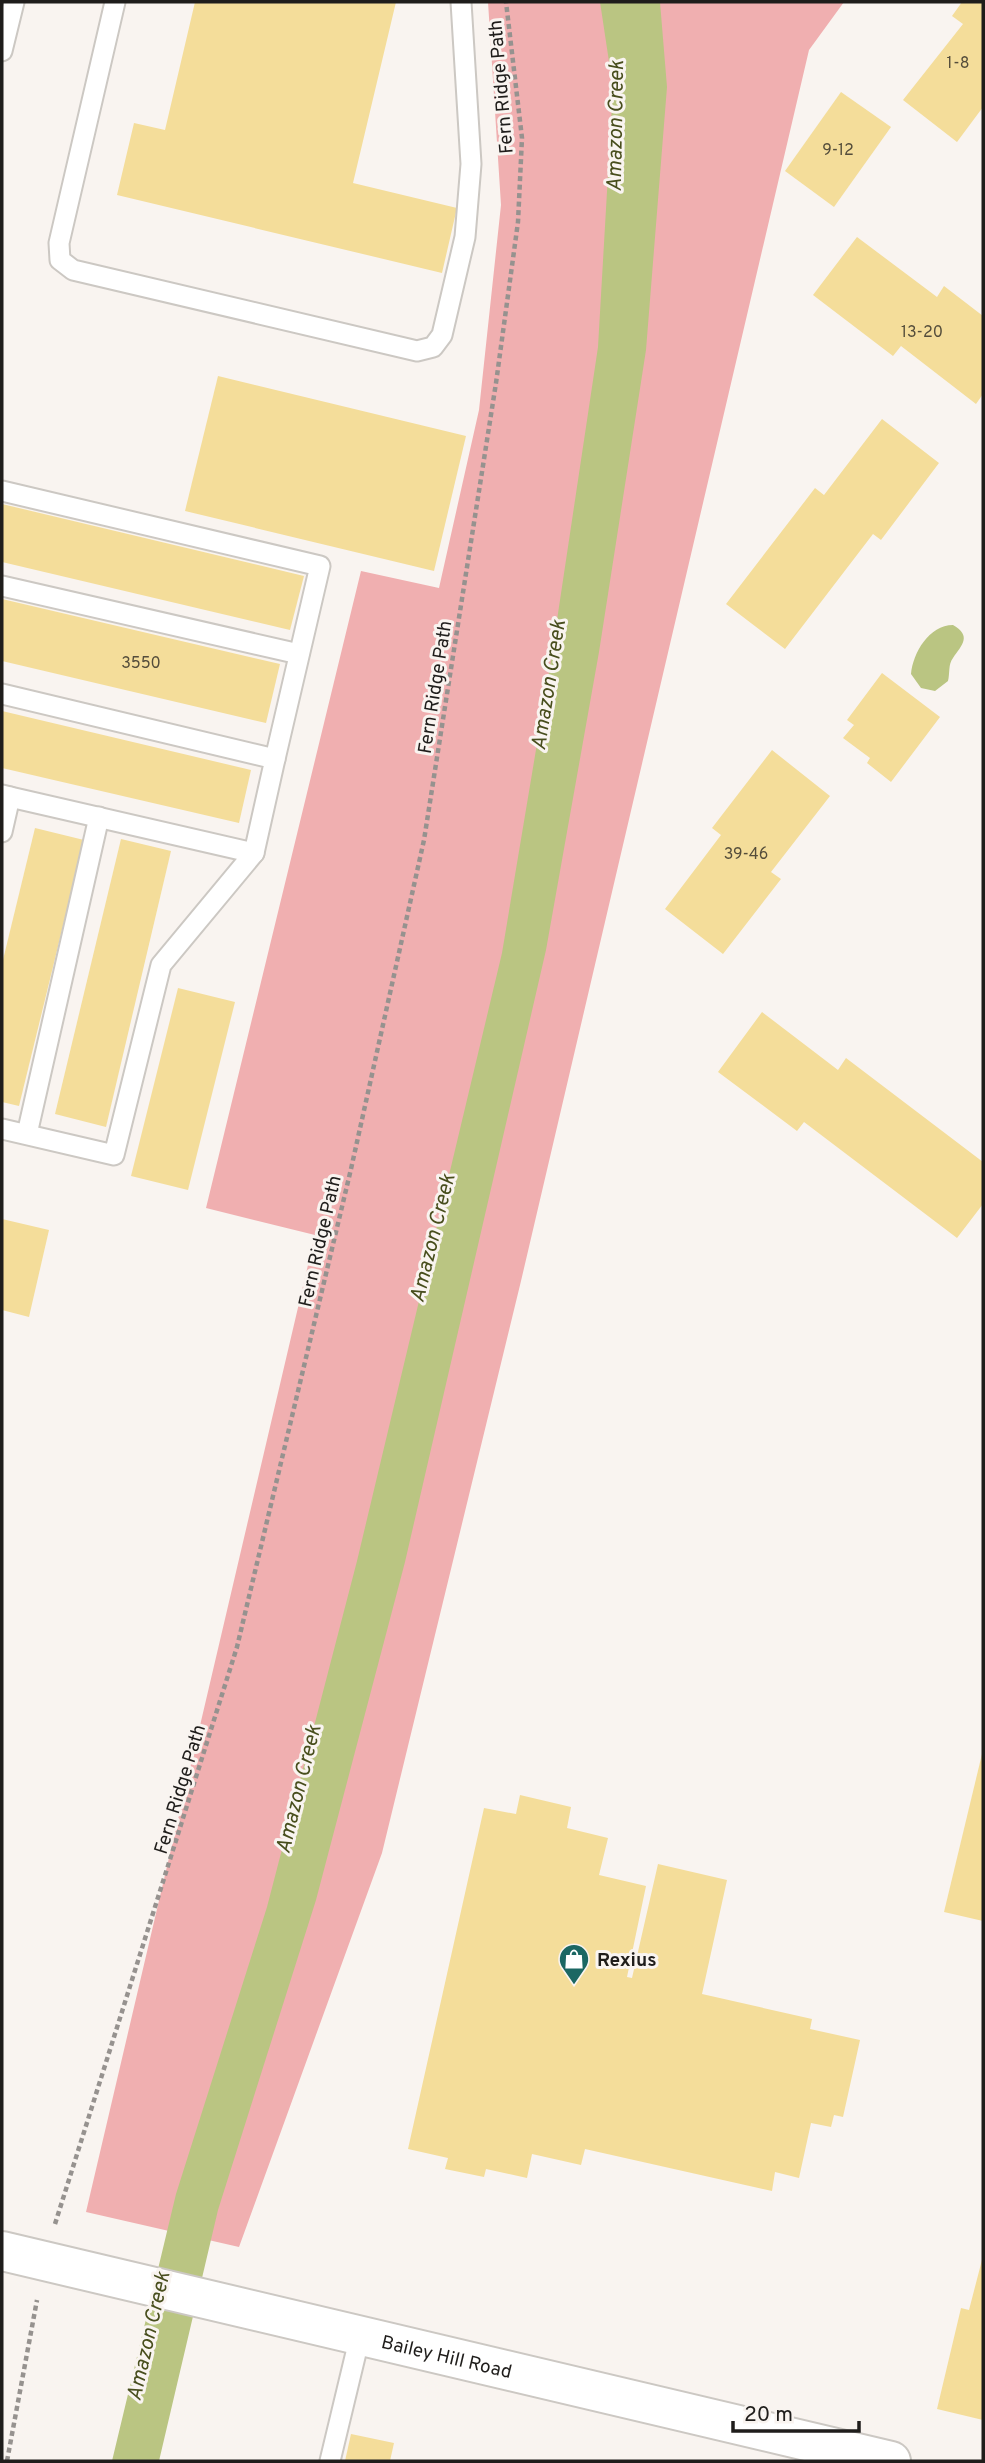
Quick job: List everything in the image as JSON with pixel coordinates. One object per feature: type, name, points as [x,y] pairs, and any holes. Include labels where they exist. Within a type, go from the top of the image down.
[{"type":"main road","name":"Bailey Hill Road","points":[[2,2251],[891,2461]]},
{"type":"lane","points":[[2,51],[14,2]]},
{"type":"lane","points":[[115,2],[59,243],[60,260],[73,270],[417,351],[433,347],[442,335],[465,237],[471,164],[461,2]]},
{"type":"lane","points":[[2,491],[320,566],[254,853],[161,965],[114,1155],[2,1129]]},
{"type":"lane","points":[[2,586],[299,654]]},
{"type":"lane","points":[[2,694],[275,759]]},
{"type":"lane","points":[[2,832],[6,796],[254,853]]},
{"type":"lane","points":[[27,1134],[99,817]]},
{"type":"lane","points":[[330,2461],[360,2336]]},
{"type":"path","name":"Fern Ridge Path","points":[[7,2461],[55,2264],[237,1647],[351,1169],[419,866],[496,383],[518,222],[522,138],[506,2]]},
{"type":"shaded area","points":[[488,2],[844,2],[809,50],[521,1281],[382,1853],[239,2247],[86,2212],[315,1235],[206,1208],[361,571],[439,588],[479,410],[501,205]]},
{"type":"water","name":"Amazon Creek","points":[[600,2],[660,2],[667,87],[646,350],[599,652],[546,950],[405,1562],[316,1900],[218,2210],[159,2461],[112,2461],[176,2194],[267,1907],[357,1561],[502,953],[551,660],[598,347],[613,88]]},
{"type":"water","points":[[953,625],[962,633],[964,641],[951,660],[948,681],[935,691],[921,688],[911,674],[919,649],[937,630]]},
{"type":"building","points":[[195,2],[396,2],[353,183],[457,208],[442,273],[117,195],[134,123],[165,130]]},
{"type":"building","points":[[962,2],[983,2],[983,107],[957,142],[903,100],[963,24],[952,16]]},
{"type":"building","points":[[841,92],[891,127],[834,207],[785,171]]},
{"type":"building","points":[[857,237],[937,297],[944,286],[983,316],[983,394],[976,404],[901,346],[893,356],[813,295]]},
{"type":"building","points":[[218,376],[466,436],[434,571],[185,511]]},
{"type":"building","points":[[882,419],[939,463],[881,540],[873,534],[785,649],[726,604],[815,488],[824,495]]},
{"type":"building","points":[[2,504],[304,576],[290,630],[2,562]]},
{"type":"building","points":[[2,599],[280,664],[266,723],[2,661]]},
{"type":"building","points":[[882,673],[940,717],[891,782],[867,763],[870,758],[843,738],[854,725],[847,720]]},
{"type":"building","points":[[2,711],[251,770],[239,823],[2,768]]},
{"type":"building","points":[[772,750],[830,796],[771,872],[781,879],[723,954],[665,909],[721,835],[712,828]]},
{"type":"building","points":[[35,828],[84,840],[19,1106],[2,1102],[2,964]]},
{"type":"building","points":[[121,839],[171,851],[106,1127],[55,1114]]},
{"type":"building","points":[[178,988],[235,1002],[188,1190],[131,1176]]},
{"type":"building","points":[[762,1012],[838,1070],[846,1058],[983,1162],[983,1204],[957,1238],[804,1122],[797,1131],[718,1072]]},
{"type":"building","points":[[2,1219],[49,1230],[29,1317],[2,1310]]},
{"type":"building","points":[[983,1754],[983,1921],[944,1912]]},
{"type":"building","name":"Rexius","points":[[520,1795],[571,1807],[567,1828],[608,1838],[599,1875],[646,1886],[627,1977],[632,1978],[658,1864],[727,1880],[702,1994],[812,2019],[810,2029],[860,2040],[843,2117],[834,2115],[831,2127],[811,2123],[799,2178],[775,2172],[772,2191],[585,2149],[581,2165],[532,2154],[527,2178],[486,2169],[484,2177],[445,2169],[448,2158],[408,2149],[484,1808],[516,1814]]},
{"type":"building","points":[[983,2256],[983,2420],[937,2409],[961,2308],[969,2310]]},
{"type":"building","points":[[351,2434],[394,2443],[390,2461],[345,2461]]},
{"type":"place","name":"Rexius","points":[[574,1986]]}]
